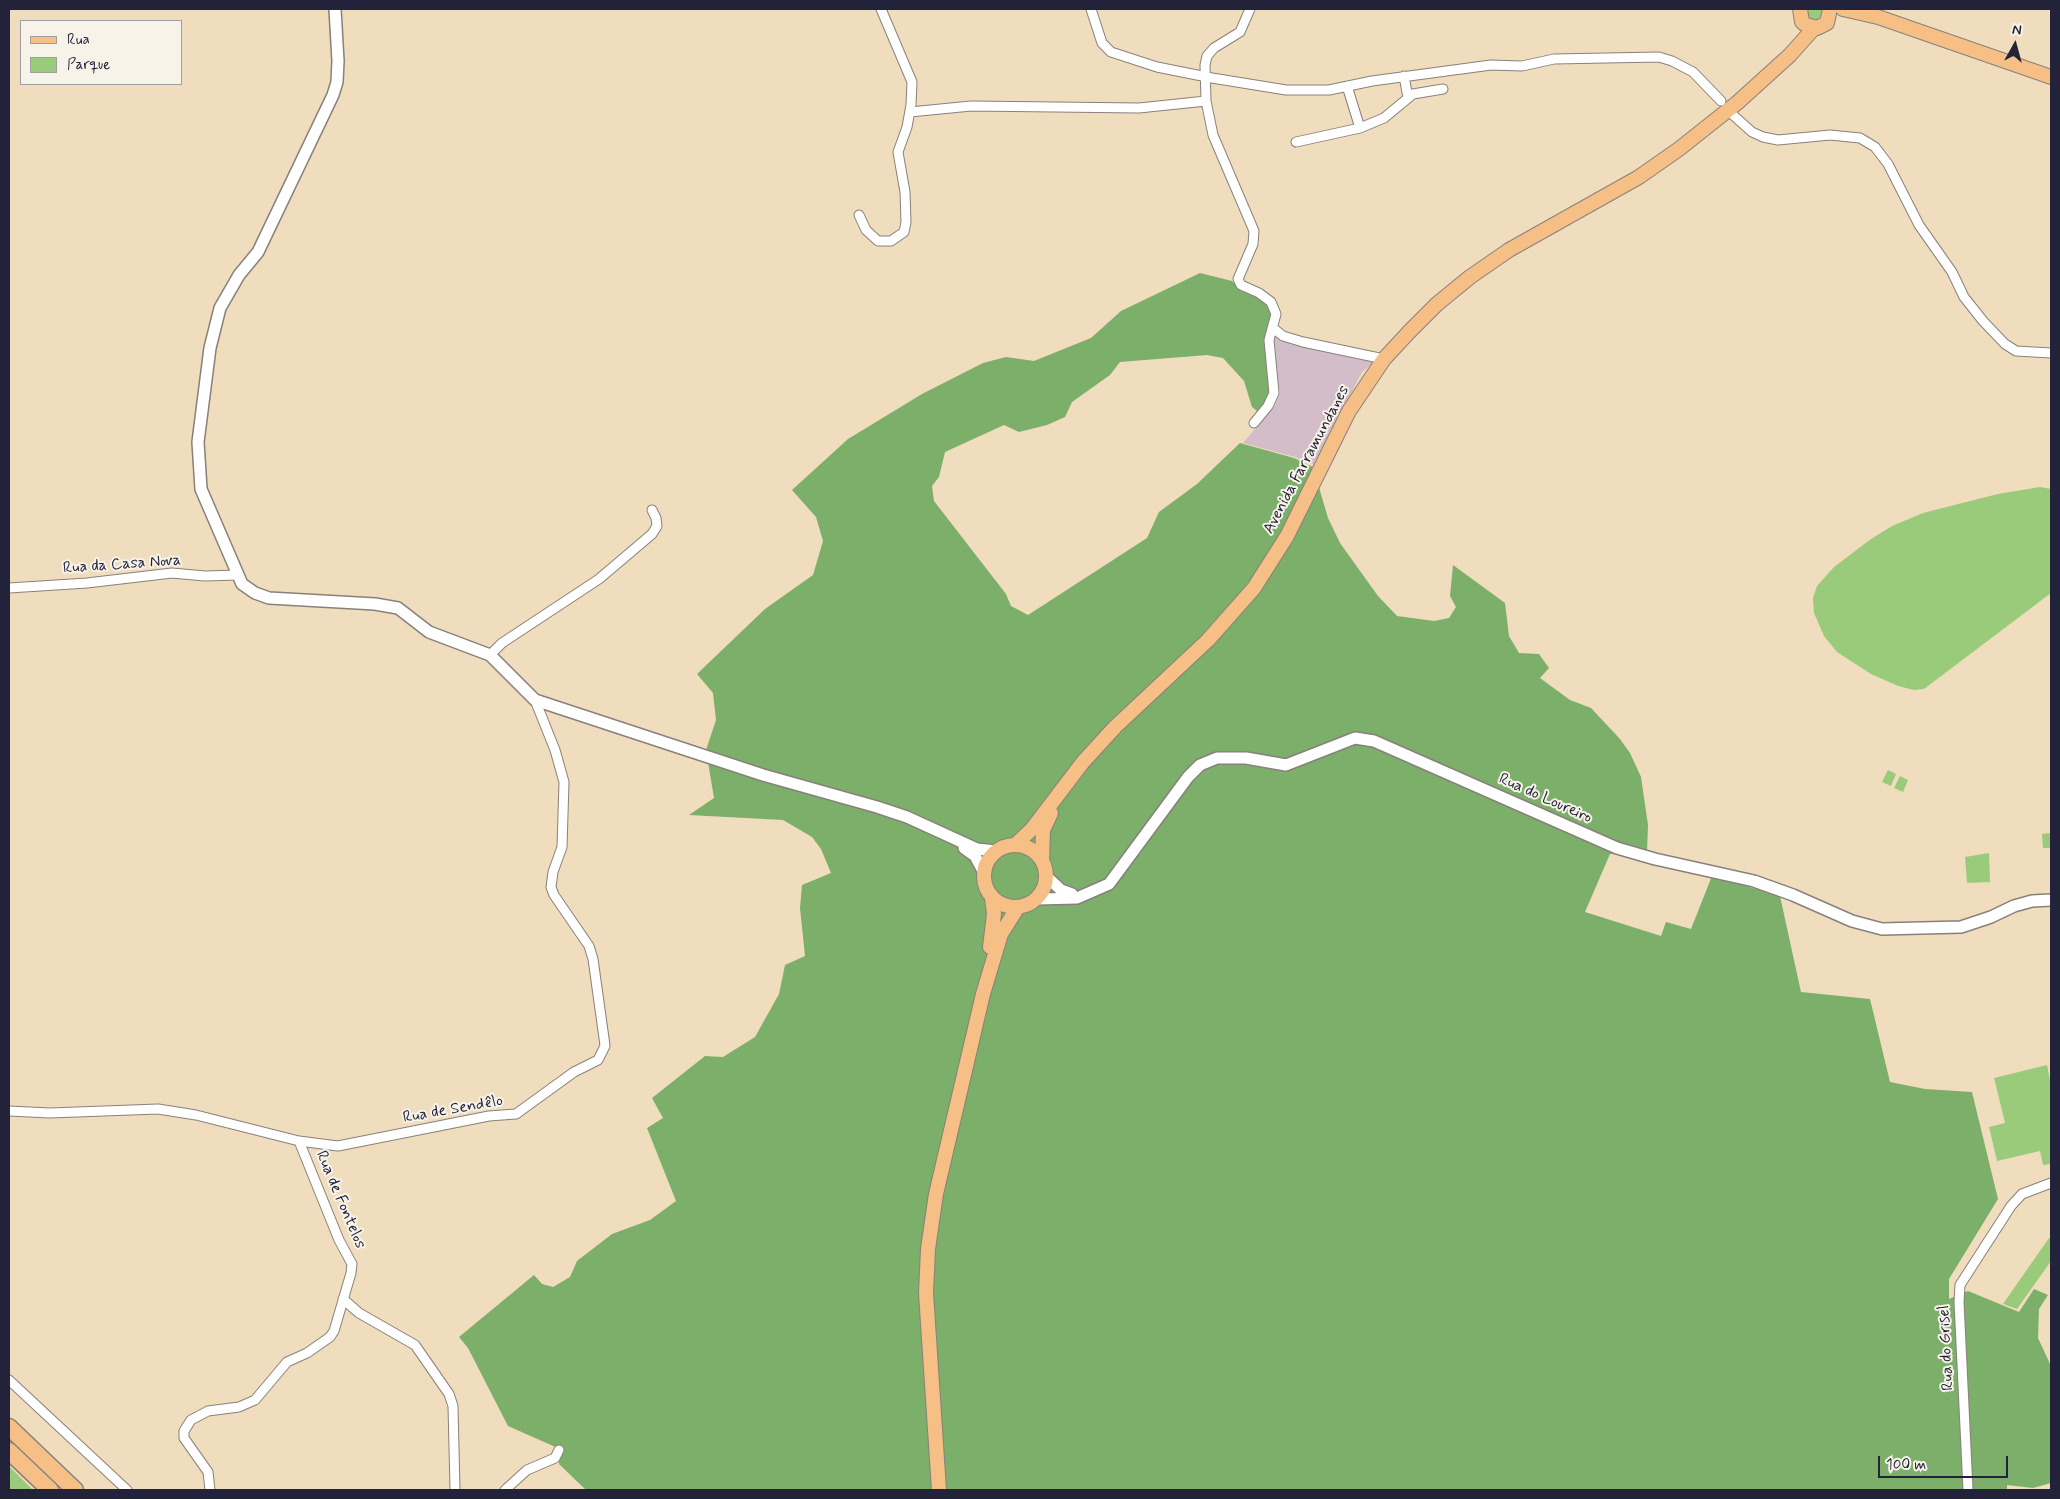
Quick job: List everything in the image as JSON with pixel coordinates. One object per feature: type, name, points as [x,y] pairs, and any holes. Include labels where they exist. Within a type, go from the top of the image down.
[{"type":"highway","points":[[9,1427],[75,1490]]},
{"type":"highway","points":[[9,1451],[50,1490]]},
{"type":"main road","points":[[1843,9],[1878,17],[2051,77]]},
{"type":"main road","points":[[1799,13],[1806,26],[1846,14],[1858,13]]},
{"type":"main road","points":[[1795,47],[1799,13]]},
{"type":"main road","name":"Avenida Farramundanes","points":[[1061,792],[1115,727],[1208,640],[1254,588],[1287,536],[1349,411],[1384,359],[1438,304],[1470,277],[1509,250],[1639,176],[1718,118],[1790,55],[1795,47],[1824,20]]},
{"type":"main road","points":[[939,1490],[927,1312],[928,1249],[936,1194],[982,994],[993,933],[992,898],[984,882],[984,872],[990,857],[996,852],[1015,846],[1061,792]]},
{"type":"main road","points":[[992,898],[1000,904],[1018,907],[1036,899],[1045,884],[1046,876],[1042,861],[1043,830],[1061,792]]},
{"type":"main road","points":[[1015,846],[1031,850],[1042,861]]},
{"type":"main road","points":[[982,994],[1001,934],[1018,907]]},
{"type":"street","points":[[335,9],[338,61],[337,82],[333,95],[258,252],[239,275],[220,308],[210,348],[198,442],[201,489],[242,584],[254,593],[269,598],[375,604],[398,608],[429,632],[490,655],[534,700],[763,775],[878,807],[922,824],[955,841],[977,849],[996,852]]},
{"type":"street","points":[[859,215],[866,230],[878,241],[891,241],[904,232],[906,222],[905,192],[898,152],[910,112],[912,82],[881,9]]},
{"type":"street","points":[[1091,9],[1102,43],[1111,52],[1157,67],[1286,90],[1310,92],[1404,76],[1491,65],[1522,66],[1561,58],[1659,57],[1672,61],[1693,72],[1721,101]]},
{"type":"street","points":[[1250,9],[1240,32],[1214,48],[1207,56],[1205,77],[1206,102],[1213,135],[1254,230],[1252,244],[1238,279],[1241,285],[1259,292],[1271,302],[1276,314],[1269,340],[1274,393],[1268,406],[1254,423]]},
{"type":"street","points":[[1404,76],[1408,98]]},
{"type":"street","points":[[1348,86],[1360,128]]},
{"type":"street","points":[[1296,142],[1360,128],[1384,118],[1413,94],[1443,89]]},
{"type":"street","points":[[910,112],[971,106],[1139,108],[1206,102]]},
{"type":"street","points":[[1733,115],[1752,132],[1763,137],[1778,140],[1830,135],[1860,138],[1875,148],[1888,164],[1919,225],[1952,272],[1964,297],[1983,321],[2005,344],[2016,351],[2051,353]]},
{"type":"street","points":[[1273,328],[1284,336],[1303,342],[1384,359]]},
{"type":"street","points":[[490,655],[502,643],[599,579],[652,534],[657,526],[652,510]]},
{"type":"street","name":"Rua da Casa Nova","points":[[9,588],[87,583],[172,573],[205,576],[238,575]]},
{"type":"street","name":"Rua de Sendêlo","points":[[9,1111],[50,1113],[158,1109],[196,1115],[299,1141],[338,1146],[489,1116],[516,1114],[574,1072],[598,1060],[602,1053],[604,1038],[589,946],[554,895],[551,887],[553,872],[562,847],[564,782],[554,750],[534,700]]},
{"type":"street","name":"Rua do Loureiro","points":[[1036,899],[1077,898],[1109,884],[1121,871],[1188,777],[1200,765],[1217,758],[1246,758],[1286,766],[1355,738],[1374,741],[1617,848],[1655,859],[1754,881],[1793,895],[1852,921],[1882,929],[1961,927],[1991,917],[2014,906],[2032,901],[2051,900]]},
{"type":"street","points":[[955,841],[975,856],[984,872]]},
{"type":"street","points":[[1046,876],[1061,890],[1087,895]]},
{"type":"street","name":"Rua de Fontelos","points":[[210,1490],[208,1472],[184,1438],[184,1431],[191,1420],[208,1411],[239,1407],[255,1400],[286,1362],[307,1353],[330,1337],[334,1331],[352,1273],[352,1264],[339,1240],[299,1141]]},
{"type":"street","name":"Rua do Grisel","points":[[1968,1490],[1959,1302],[1960,1285],[2011,1206],[2022,1194],[2051,1183]]},
{"type":"street","points":[[343,1300],[359,1313],[415,1346],[449,1394],[453,1406],[455,1490]]},
{"type":"street","points":[[9,1380],[127,1490]]},
{"type":"street","points":[[504,1490],[527,1470],[555,1458],[559,1450]]},
{"type":"shaded area","points":[[1274,330],[1283,337],[1380,357],[1362,372],[1314,465],[1295,457],[1243,443],[1274,407],[1280,394],[1272,339]]},
{"type":"green space","points":[[1806,9],[1822,9],[1822,14],[1817,20],[1812,20],[1807,16]]},
{"type":"green space","points":[[1200,273],[1232,281],[1241,291],[1266,302],[1271,311],[1272,393],[1264,408],[1257,411],[1252,407],[1244,381],[1223,358],[1207,355],[1120,362],[1110,375],[1072,402],[1065,417],[1047,425],[1019,432],[1004,425],[945,452],[939,477],[932,486],[934,501],[1006,594],[1011,606],[1028,615],[1147,538],[1159,512],[1197,484],[1240,443],[1294,458],[1313,467],[1328,518],[1340,543],[1378,596],[1397,616],[1434,621],[1449,618],[1456,607],[1450,596],[1453,565],[1505,603],[1509,636],[1519,653],[1539,654],[1549,668],[1540,678],[1570,700],[1591,708],[1620,739],[1630,753],[1641,777],[1648,825],[1647,853],[1610,854],[1585,912],[1661,936],[1666,922],[1691,929],[1712,876],[1780,896],[1801,992],[1870,999],[1890,1082],[1925,1089],[1972,1092],[1998,1199],[1949,1279],[1949,1299],[1968,1291],[2019,1312],[2034,1289],[2048,1295],[2039,1309],[2038,1338],[2051,1366],[2051,1483],[2033,1488],[2007,1485],[2007,1490],[586,1490],[559,1464],[560,1449],[508,1426],[468,1348],[459,1337],[534,1275],[542,1284],[553,1287],[570,1277],[577,1261],[612,1234],[650,1220],[676,1201],[647,1128],[663,1118],[652,1098],[705,1056],[723,1057],[755,1037],[779,994],[785,965],[805,956],[800,908],[802,885],[831,873],[821,849],[812,837],[783,820],[689,815],[714,798],[706,750],[716,720],[713,693],[697,674],[765,609],[813,575],[823,541],[816,517],[792,490],[848,439],[922,394],[983,363],[1006,357],[1034,361],[1091,338],[1121,311]]},
{"type":"green space","points":[[2040,487],[2051,489],[2051,593],[1924,689],[1914,690],[1898,686],[1871,674],[1837,652],[1824,636],[1814,613],[1813,598],[1817,586],[1834,567],[1871,539],[1892,526],[1923,513],[1998,494]]},
{"type":"green space","points":[[1888,770],[1896,774],[1891,786],[1882,782]]},
{"type":"green space","points":[[1900,776],[1908,780],[1903,792],[1894,788]]},
{"type":"green space","points":[[2051,833],[2051,848],[2043,848],[2042,834]]},
{"type":"green space","points":[[1989,853],[1990,882],[1967,883],[1965,857]]},
{"type":"green space","points":[[2047,1065],[2051,1085],[2051,1164],[2043,1165],[2040,1151],[1997,1161],[1989,1127],[2005,1123],[1994,1078]]},
{"type":"green space","points":[[2049,1238],[2051,1239],[2051,1261],[2017,1309],[2003,1304]]},
{"type":"green space","points":[[9,1466],[33,1490],[9,1490]]}]
